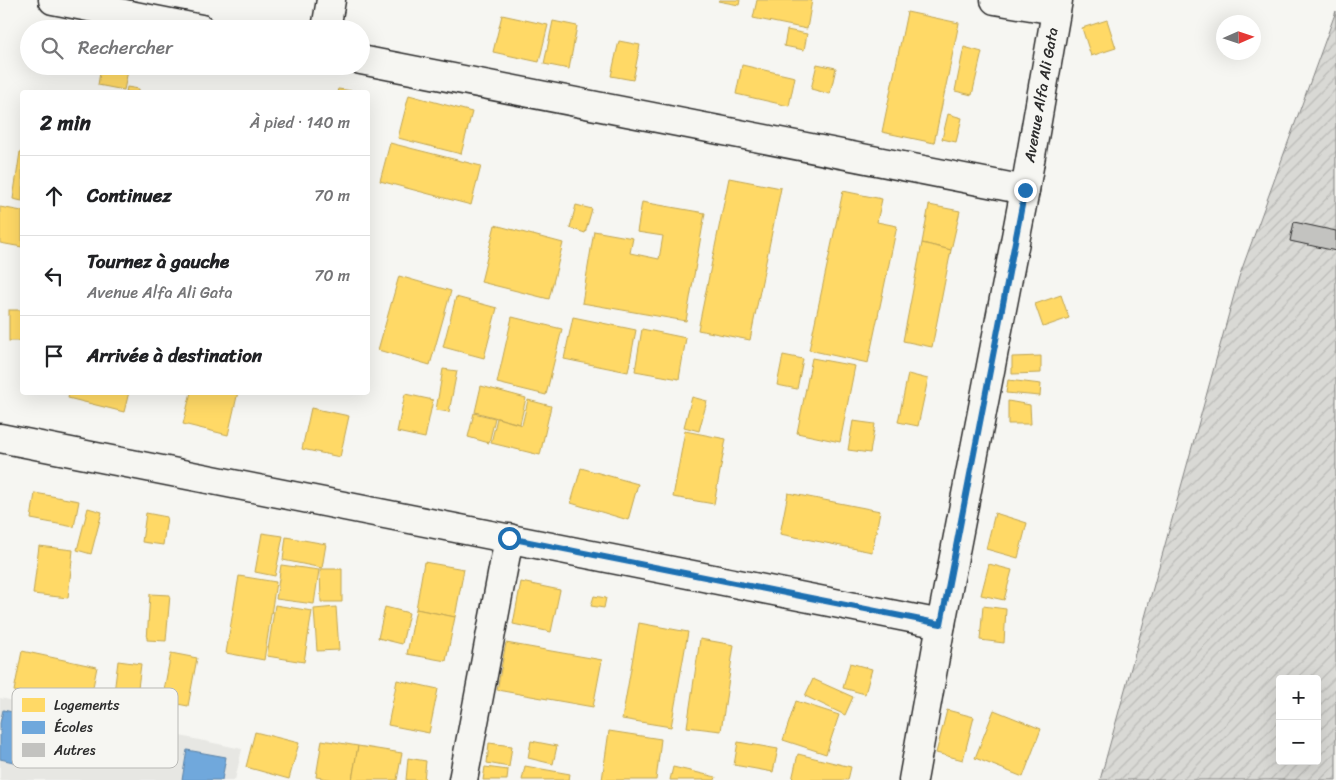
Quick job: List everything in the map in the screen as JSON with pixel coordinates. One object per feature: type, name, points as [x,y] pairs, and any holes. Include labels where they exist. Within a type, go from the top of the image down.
[{"type":"street","points":[[53,0],[155,20]]},
{"type":"street","points":[[328,20],[331,0]]},
{"type":"street","points":[[995,0],[1057,5]]},
{"type":"street","name":"Avenue Alfa Ali Gata","points":[[913,780],[941,624],[1025,190],[1057,5]]},
{"type":"street","points":[[370,62],[1025,190]]},
{"type":"street","points":[[0,438],[941,624]]},
{"type":"street","points":[[463,780],[509,538]]},
{"type":"shaded area","points":[[1336,11],[1336,780],[1100,780],[1239,277]]},
{"type":"shaded area","points":[[0,698],[12,701],[12,768],[178,768],[178,736],[242,749],[235,780],[0,780]]},
{"type":"building: Logements","points":[[719,0],[740,0],[739,5]]},
{"type":"building: Logements","points":[[757,0],[812,0],[807,29],[753,18]]},
{"type":"building: Logements","points":[[907,12],[959,23],[934,143],[882,132]]},
{"type":"building: Logements","points":[[502,15],[548,25],[539,62],[493,52]]},
{"type":"building: Logements","points":[[1107,20],[1116,48],[1091,56],[1082,28]]},
{"type":"building: Logements","points":[[553,21],[577,26],[569,69],[544,64]]},
{"type":"building: Logements","points":[[787,30],[807,34],[804,50],[784,46]]},
{"type":"building: Logements","points":[[619,41],[640,45],[633,80],[611,76]]},
{"type":"building: Logements","points":[[964,47],[982,52],[972,95],[955,91]]},
{"type":"building: Logements","points":[[817,64],[836,68],[830,94],[811,89]]},
{"type":"building: Logements","points":[[742,65],[795,77],[789,106],[736,94]]},
{"type":"building: Logements","points":[[100,75],[127,75],[124,90],[98,85]]},
{"type":"building: Logements","points":[[127,87],[139,89],[139,90],[126,90]]},
{"type":"building: Logements","points":[[409,95],[472,112],[461,154],[398,138]]},
{"type":"building: Logements","points":[[948,114],[962,118],[956,142],[942,139]]},
{"type":"building: Logements","points":[[390,143],[481,166],[471,205],[380,181]]},
{"type":"building: Logements","points":[[20,152],[20,201],[13,199]]},
{"type":"building: Logements","points":[[729,178],[781,188],[750,340],[698,330]]},
{"type":"building: Logements","points":[[843,191],[882,199],[877,222],[897,226],[868,363],[809,350]]},
{"type":"building: Logements","points":[[642,202],[705,213],[686,321],[582,303],[594,231],[633,238],[630,253],[659,259],[663,236],[637,232]]},
{"type":"building: Logements","points":[[576,205],[592,209],[585,233],[570,228]]},
{"type":"building: Logements","points":[[929,205],[960,211],[951,250],[922,243]]},
{"type":"building: Logements","points":[[0,207],[20,211],[20,247],[0,243]]},
{"type":"building: Logements","points":[[495,225],[563,243],[549,299],[481,282]]},
{"type":"building: Logements","points":[[922,243],[951,250],[932,347],[903,341]]},
{"type":"building: Logements","points":[[399,276],[451,291],[430,365],[378,350]]},
{"type":"building: Logements","points":[[1061,295],[1069,318],[1043,327],[1035,304]]},
{"type":"building: Logements","points":[[456,297],[497,308],[484,358],[443,347]]},
{"type":"building: Logements","points":[[9,310],[20,310],[20,341],[9,341]]},
{"type":"building: Logements","points":[[512,317],[562,329],[546,395],[497,383]]},
{"type":"building: Logements","points":[[573,317],[636,330],[628,372],[564,359]]},
{"type":"building: Logements","points":[[642,329],[686,338],[679,379],[635,371]]},
{"type":"building: Logements","points":[[783,355],[803,359],[797,389],[777,385]]},
{"type":"building: Logements","points":[[1041,356],[1041,373],[1012,374],[1012,357]]},
{"type":"building: Logements","points":[[812,358],[855,366],[840,442],[797,433]]},
{"type":"building: Logements","points":[[443,369],[457,371],[449,412],[436,410]]},
{"type":"building: Logements","points":[[908,374],[928,379],[918,426],[898,422]]},
{"type":"building: Logements","points":[[1008,380],[1041,384],[1040,396],[1006,393]]},
{"type":"building: Logements","points":[[481,386],[526,398],[520,424],[475,412]]},
{"type":"building: Logements","points":[[405,394],[433,400],[425,438],[397,432]]},
{"type":"building: Logements","points":[[68,395],[128,395],[124,412],[68,398]]},
{"type":"building: Logements","points":[[190,395],[237,395],[228,435],[183,424]]},
{"type":"building: Logements","points":[[692,397],[707,401],[699,431],[684,427]]},
{"type":"building: Logements","points":[[528,400],[551,406],[540,455],[491,443],[497,418],[522,425]]},
{"type":"building: Logements","points":[[1008,401],[1030,405],[1031,424],[1008,424]]},
{"type":"building: Logements","points":[[311,408],[349,416],[340,457],[302,449]]},
{"type":"building: Logements","points":[[474,413],[495,418],[489,443],[468,437]]},
{"type":"building: Logements","points":[[853,421],[875,424],[870,453],[848,450]]},
{"type":"building: Logements","points":[[685,431],[726,439],[714,504],[673,497]]},
{"type":"building: Logements","points":[[581,468],[638,484],[628,520],[571,503]]},
{"type":"building: Logements","points":[[35,493],[79,501],[74,527],[31,519]]},
{"type":"building: Logements","points":[[788,493],[880,511],[872,552],[780,534]]},
{"type":"building: Logements","points":[[88,508],[102,512],[91,554],[77,550]]},
{"type":"building: Logements","points":[[146,513],[167,517],[163,545],[142,542]]},
{"type":"building: Logements","points":[[995,513],[1027,523],[1018,558],[986,549]]},
{"type":"building: Logements","points":[[262,533],[283,536],[275,576],[255,572]]},
{"type":"building: Logements","points":[[286,537],[326,544],[322,568],[283,560]]},
{"type":"building: Logements","points":[[39,546],[73,550],[68,598],[33,594]]},
{"type":"building: Logements","points":[[424,562],[464,569],[455,617],[416,609]]},
{"type":"building: Logements","points":[[989,564],[1012,570],[1004,600],[981,595]]},
{"type":"building: Logements","points":[[281,565],[319,570],[314,604],[276,599]]},
{"type":"building: Logements","points":[[320,569],[342,569],[342,602],[321,602]]},
{"type":"building: Logements","points":[[239,576],[276,582],[264,660],[226,653]]},
{"type":"building: Logements","points":[[521,582],[560,590],[551,632],[513,624]]},
{"type":"building: Logements","points":[[150,594],[170,595],[166,641],[147,640]]},
{"type":"building: Logements","points":[[594,596],[606,598],[604,608],[591,606]]},
{"type":"building: Logements","points":[[275,605],[312,611],[304,662],[267,656]]},
{"type":"building: Logements","points":[[983,606],[1006,609],[1004,643],[980,640]]},
{"type":"building: Logements","points":[[336,607],[339,650],[317,651],[314,609]]},
{"type":"building: Logements","points":[[385,607],[409,613],[402,644],[378,638]]},
{"type":"building: Logements","points":[[416,609],[455,617],[446,661],[407,654]]},
{"type":"building: Logements","points":[[639,623],[688,632],[671,727],[622,719]]},
{"type":"building: Logements","points":[[700,639],[734,645],[721,731],[687,727]]},
{"type":"building: Logements","points":[[506,643],[602,660],[593,707],[497,690]]},
{"type":"building: Logements","points":[[22,651],[97,667],[93,688],[15,688]]},
{"type":"building: Logements","points":[[171,653],[197,658],[188,706],[178,704],[178,688],[164,688]]},
{"type":"building: Logements","points":[[118,661],[141,664],[138,688],[115,688]]},
{"type":"building: Logements","points":[[850,663],[872,669],[865,694],[843,688]]},
{"type":"building: Logements","points":[[813,679],[853,697],[845,715],[805,696]]},
{"type":"building: Logements","points":[[397,680],[438,689],[429,733],[388,725]]},
{"type":"building: Logements","points":[[796,701],[839,715],[826,754],[783,740]]},
{"type":"building: Logements","points":[[947,710],[974,717],[963,760],[936,753]]},
{"type":"building: Logements","points":[[994,710],[1041,729],[1023,777],[975,758]]},
{"type":"building: Logements","points":[[609,731],[661,739],[656,780],[602,780]]},
{"type":"building: Logements","points":[[255,732],[299,743],[289,779],[246,767]]},
{"type":"building: Logements","points":[[322,740],[358,746],[352,780],[316,777]]},
{"type":"building: Logements","points":[[531,741],[557,746],[553,764],[528,758]]},
{"type":"building: Logements","points":[[738,742],[778,749],[773,772],[734,765]]},
{"type":"building: Logements","points":[[489,743],[512,746],[509,767],[487,763]]},
{"type":"building: Logements","points":[[358,746],[402,753],[397,780],[352,780]]},
{"type":"building: Logements","points":[[798,754],[851,767],[848,780],[792,780]]},
{"type":"building: Logements","points":[[408,758],[426,761],[424,780],[406,780]]},
{"type":"building: Logements","points":[[525,766],[570,774],[569,780],[522,780]]},
{"type":"building: Logements","points":[[485,767],[508,770],[507,780],[483,780]]},
{"type":"building: Logements","points":[[673,767],[716,777],[715,780],[670,780]]},
{"type":"building: Écoles","points":[[3,710],[12,712],[12,762],[0,759],[0,723]]},
{"type":"building: Écoles","points":[[187,750],[226,757],[222,780],[182,780]]},
{"type":"building: Autres","points":[[1294,222],[1336,231],[1336,251],[1290,241]]},
{"type":"route","points":[[509,538],[941,624],[1025,190]]}]
